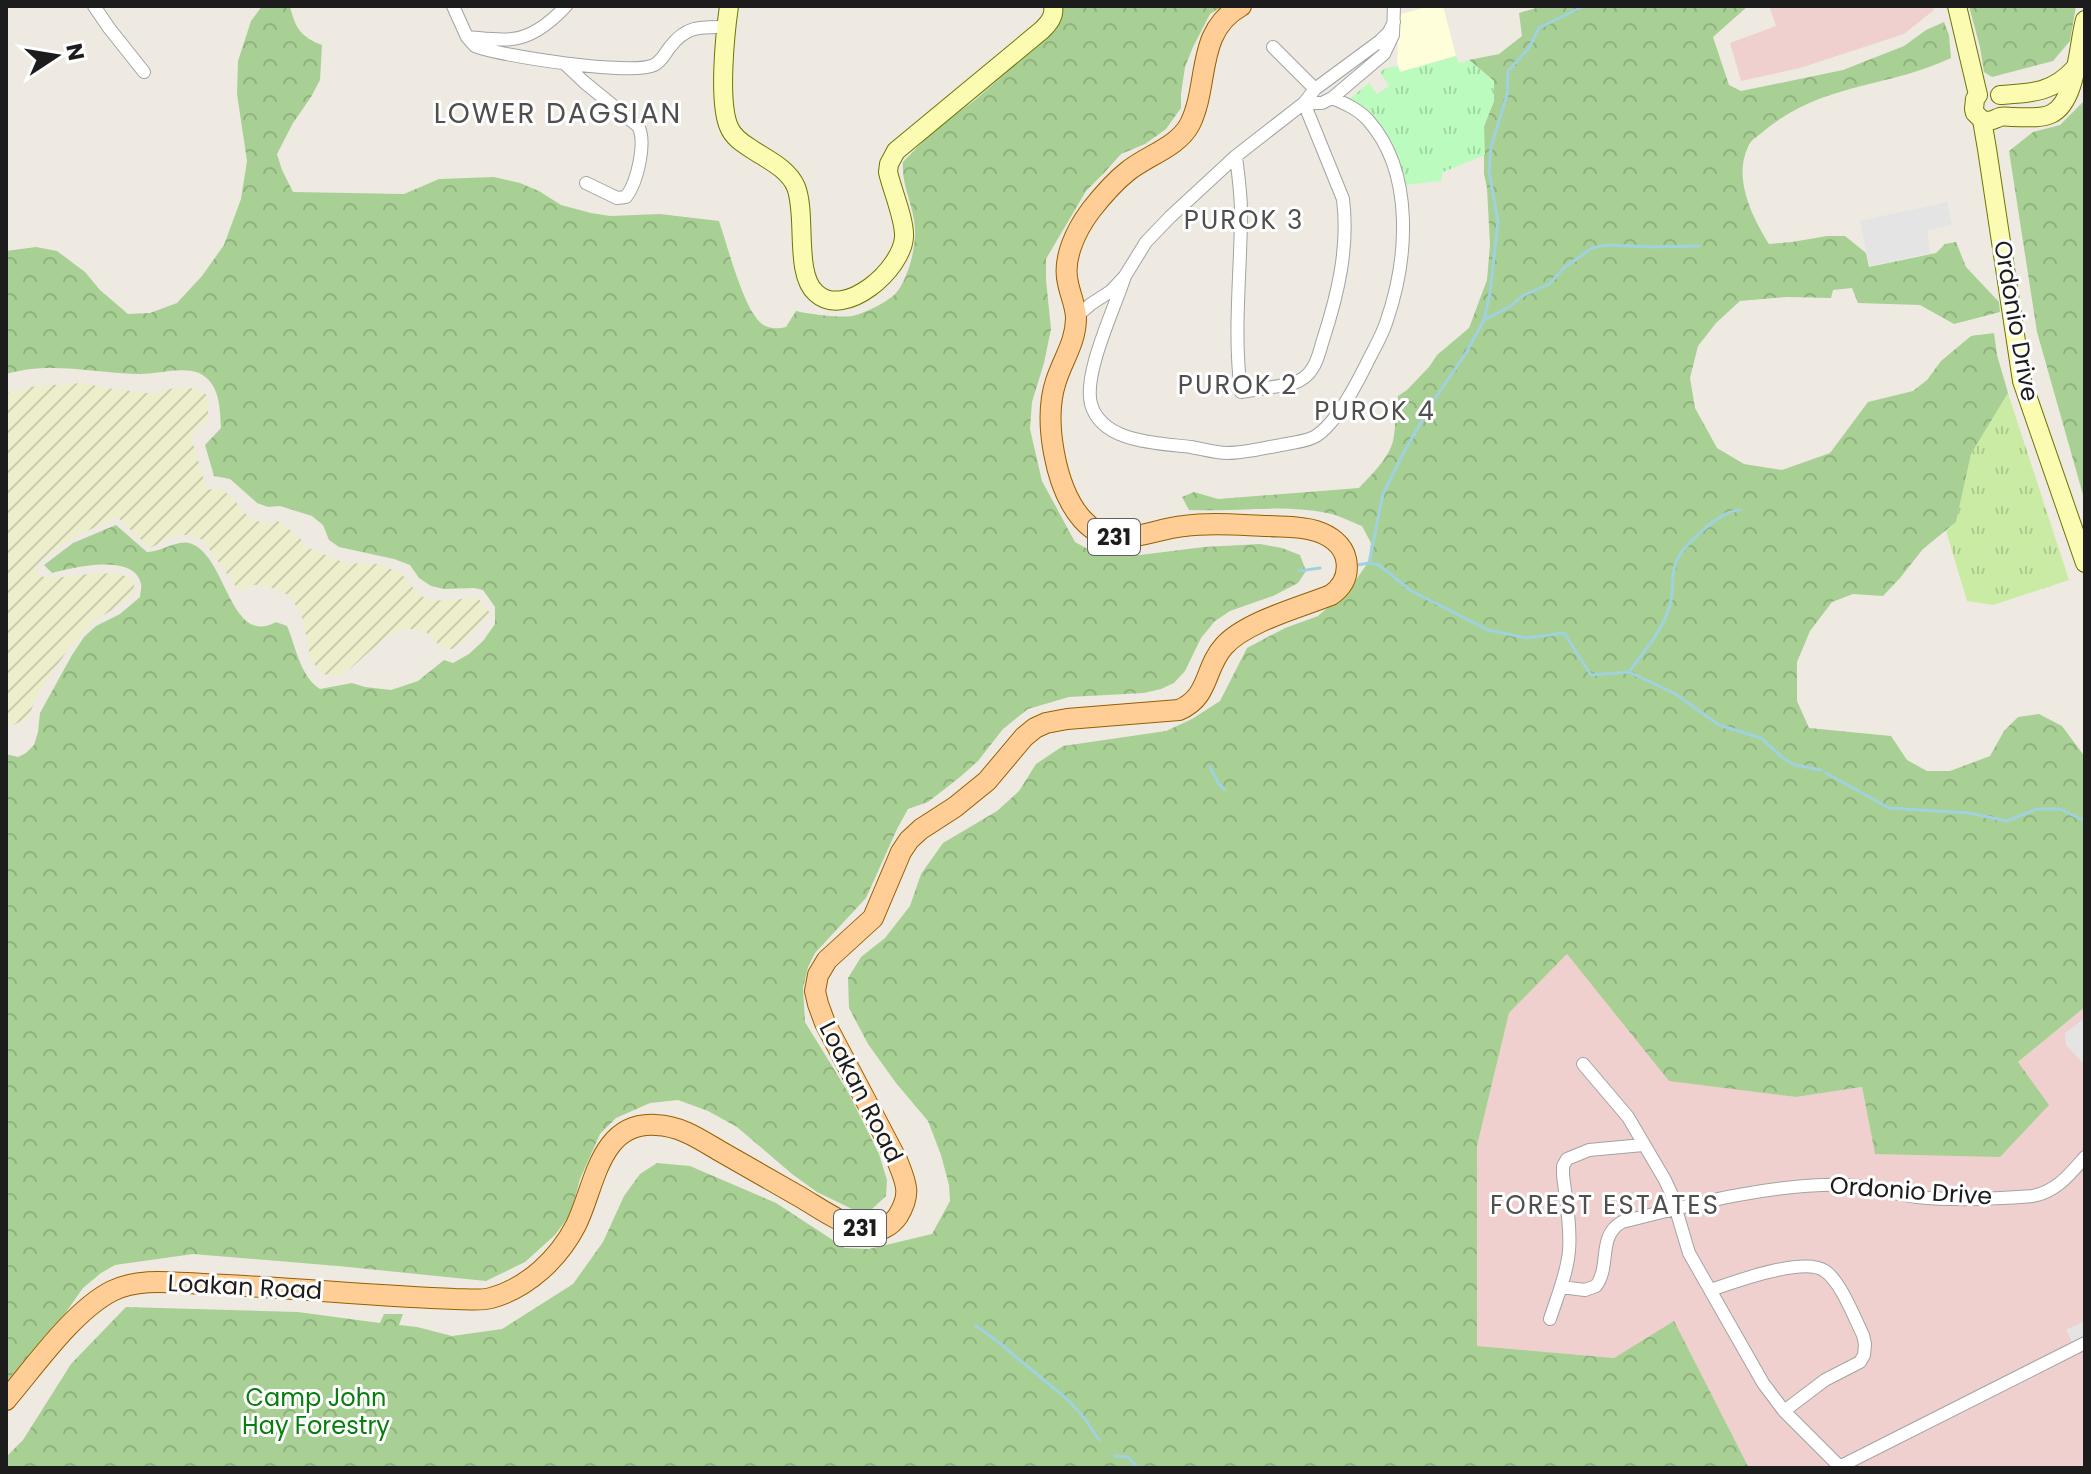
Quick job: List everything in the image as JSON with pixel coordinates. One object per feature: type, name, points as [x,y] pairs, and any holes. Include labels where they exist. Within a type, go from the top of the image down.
[{"type":"main road","name":"Loakan Road","points":[[6,1400],[76,1318],[115,1289],[131,1285],[149,1282],[233,1285],[455,1299],[487,1299],[508,1292],[539,1272],[562,1248],[576,1224],[602,1157],[612,1142],[625,1132],[653,1124],[687,1132],[839,1220],[870,1231],[893,1223],[906,1204],[906,1181],[825,1023],[815,991],[818,975],[827,960],[873,918],[909,840],[987,781],[1035,728],[1067,719],[1179,710],[1189,706],[1197,698],[1224,645],[1247,629],[1331,595],[1344,583],[1346,567],[1341,546],[1317,531],[1297,527],[1231,524],[1184,526],[1119,538],[1101,535],[1081,517],[1069,500],[1054,454],[1050,420],[1056,381],[1072,347],[1076,317],[1065,270],[1075,239],[1089,213],[1109,188],[1129,170],[1179,139],[1190,123],[1212,38],[1221,21],[1241,6]]},
{"type":"street","points":[[94,6],[144,72]]},
{"type":"street","points":[[453,6],[467,37],[480,48],[565,64],[645,68],[659,62],[684,32],[726,27]]},
{"type":"street","points":[[467,37],[512,39],[533,32],[554,19],[566,6]]},
{"type":"street","points":[[729,6],[724,94],[729,127],[739,141],[790,176],[798,194],[807,279],[818,296],[840,301],[874,284],[893,265],[900,251],[903,229],[888,172],[896,151],[1042,30],[1049,23],[1053,6]]},
{"type":"street","points":[[1304,103],[1322,103],[1332,98],[1384,54],[1393,35],[1394,6]]},
{"type":"street","name":"Ordonio Drive","points":[[1957,6],[1978,95],[1974,109],[1991,119]]},
{"type":"street","points":[[1991,119],[2050,115],[2065,100],[2077,66],[2085,20]]},
{"type":"street","points":[[1076,317],[1111,291],[1125,276],[1146,242],[1170,217],[1236,156],[1304,103],[1315,89],[1380,41],[1394,22]]},
{"type":"street","points":[[1273,47],[1315,89]]},
{"type":"street","points":[[565,64],[638,126],[642,134],[633,187],[626,197],[617,198],[586,183]]},
{"type":"street","points":[[1978,95],[1991,90],[2000,95],[2029,93],[2057,85],[2077,66]]},
{"type":"street","name":"Ordonio Drive","points":[[1991,119],[2003,113],[2004,104],[2000,95]]},
{"type":"street","points":[[1125,276],[1101,341],[1088,390],[1093,410],[1107,426],[1133,439],[1223,454],[1298,442],[1318,435],[1358,384],[1378,342],[1394,294],[1402,243],[1399,186],[1385,146],[1362,114],[1332,98]]},
{"type":"street","points":[[1236,156],[1241,209],[1237,328],[1241,392],[1292,384],[1300,381],[1313,368],[1339,283],[1344,241],[1343,199],[1304,103]]},
{"type":"street","name":"Ordonio Drive","points":[[1991,119],[2022,381],[2085,563]]},
{"type":"street","points":[[1583,1064],[1617,1102],[1665,1180],[1689,1253],[1746,1354],[1784,1411],[1838,1467],[2085,1343]]},
{"type":"street","points":[[1550,1319],[1569,1253],[1563,1166],[1567,1159],[1589,1150],[1643,1145]]},
{"type":"street","name":"Ordonio Drive","points":[[1561,1287],[1585,1290],[1596,1286],[1602,1277],[1609,1233],[1622,1222],[1676,1208],[1742,1195],[1826,1185],[1868,1187],[1937,1198],[2033,1196],[2056,1188],[2085,1157]]},
{"type":"street","points":[[1711,1290],[1769,1271],[1803,1266],[1824,1270],[1833,1279],[1863,1335],[1864,1355],[1860,1362],[1825,1380],[1784,1411]]},
{"type":"shaded area","points":[[1443,6],[1456,56],[1400,72],[1397,61],[1401,14]]},
{"type":"shaded area","points":[[1769,6],[1933,6],[1934,10],[1904,34],[1800,68],[1741,81],[1730,43],[1776,26]]},
{"type":"shaded area","points":[[1947,202],[1952,225],[1927,230],[1930,253],[1869,266],[1860,221]]},
{"type":"shaded area","points":[[82,383],[155,394],[188,387],[206,394],[209,421],[195,429],[192,440],[207,490],[218,488],[231,496],[250,519],[268,524],[278,521],[308,548],[345,563],[378,564],[401,573],[418,594],[431,601],[478,598],[490,613],[452,649],[441,647],[426,632],[406,628],[388,635],[338,676],[322,674],[311,660],[303,621],[288,595],[266,585],[253,585],[239,591],[203,540],[177,534],[150,548],[117,517],[74,537],[37,565],[37,576],[55,578],[97,573],[121,574],[135,582],[132,595],[92,622],[67,651],[38,693],[28,718],[11,726],[6,723],[6,393],[36,386]]},
{"type":"shaded area","points":[[1568,953],[1669,1080],[1796,1097],[1862,1087],[1875,1154],[2018,1062],[2085,1007],[2085,1468],[1749,1468],[1674,1322],[1614,1358],[1477,1346],[1477,1146],[1509,1013]]},
{"type":"shaded area","points":[[2085,1018],[2085,1065],[2066,1045],[2065,1033]]},
{"type":"shaded area","points":[[2085,1321],[2085,1340],[2074,1345],[2066,1330]]},
{"type":"green space","points":[[262,6],[290,6],[300,31],[322,45],[320,80],[277,154],[293,192],[404,194],[439,179],[494,177],[520,183],[561,205],[591,213],[610,216],[660,214],[719,221],[749,306],[762,324],[777,328],[786,327],[796,311],[852,316],[875,307],[896,293],[908,272],[915,237],[903,162],[932,132],[1021,60],[1051,29],[1062,6],[1223,6],[1210,14],[1193,47],[1185,67],[1181,108],[1166,129],[1145,144],[1121,154],[1086,191],[1046,259],[1051,329],[1032,402],[1030,429],[1042,481],[1075,542],[1095,553],[1140,555],[1260,544],[1300,555],[1306,571],[1298,583],[1273,596],[1230,611],[1215,621],[1201,638],[1185,671],[1174,683],[1144,693],[1069,697],[1028,709],[1003,729],[978,761],[960,777],[928,802],[908,809],[866,898],[815,953],[803,988],[805,1022],[848,1092],[879,1154],[887,1180],[886,1196],[871,1210],[852,1209],[817,1192],[737,1127],[708,1111],[678,1100],[650,1103],[616,1118],[600,1134],[580,1179],[571,1213],[555,1235],[525,1262],[486,1281],[193,1254],[115,1265],[83,1288],[64,1315],[6,1382],[6,754],[18,757],[34,745],[40,713],[84,637],[140,597],[141,587],[136,574],[115,565],[87,566],[52,573],[44,565],[73,543],[116,525],[147,552],[189,543],[202,550],[212,563],[238,611],[248,622],[260,626],[276,622],[287,626],[303,669],[320,689],[352,683],[391,690],[418,681],[444,660],[453,663],[469,654],[495,624],[495,607],[483,590],[431,586],[419,578],[410,565],[339,547],[329,540],[323,525],[312,516],[257,503],[230,479],[214,476],[205,445],[221,428],[219,404],[211,383],[199,373],[184,370],[137,374],[39,368],[6,374],[6,251],[36,247],[57,251],[85,272],[128,314],[150,313],[177,303],[202,276],[224,245],[241,199],[247,161],[237,94],[238,61],[251,21]]},
{"type":"green space","name":"Camp John Hay Forestry","points":[[1543,6],[1748,6],[1713,37],[1729,85],[1741,91],[1843,70],[1904,46],[1926,30],[1944,22],[1949,35],[1951,58],[1810,103],[1787,114],[1753,140],[1744,159],[1746,197],[1769,244],[1845,236],[1866,253],[1869,267],[1936,253],[1945,244],[1956,242],[1966,267],[1999,302],[2000,312],[1954,324],[1920,305],[1858,303],[1852,288],[1833,290],[1831,298],[1787,297],[1740,301],[1716,323],[1698,346],[1690,378],[1695,408],[1717,448],[1744,464],[1782,470],[1830,453],[1868,402],[1913,391],[1927,380],[1941,361],[1971,336],[1994,333],[2008,393],[1971,454],[1956,522],[1923,549],[1883,596],[1853,594],[1832,602],[1810,631],[1797,662],[1797,701],[1809,728],[1891,736],[1907,760],[1927,771],[1950,771],[1990,756],[2004,731],[2018,717],[2039,714],[2062,726],[2085,757],[2085,1007],[2018,1062],[2049,1105],[2000,1157],[1875,1154],[1862,1087],[1796,1097],[1669,1081],[1567,954],[1509,1013],[1477,1146],[1477,1346],[1614,1358],[1674,1321],[1749,1468],[6,1468],[6,1457],[23,1440],[71,1364],[126,1307],[298,1312],[380,1323],[384,1314],[403,1314],[399,1325],[452,1336],[502,1329],[573,1284],[603,1242],[624,1196],[640,1174],[657,1163],[690,1166],[776,1203],[845,1248],[869,1249],[932,1234],[950,1201],[941,1155],[928,1121],[868,1044],[849,1008],[848,978],[861,957],[885,938],[910,906],[921,874],[943,843],[997,811],[1019,791],[1036,764],[1063,746],[1166,731],[1192,719],[1220,701],[1247,648],[1285,628],[1318,616],[1351,587],[1369,561],[1371,543],[1362,526],[1310,510],[1189,510],[1182,497],[1194,492],[1218,499],[1359,488],[1384,460],[1393,441],[1398,396],[1429,367],[1437,355],[1469,328],[1487,280],[1490,245],[1484,174],[1484,126],[1494,101],[1494,81],[1469,60],[1499,54],[1522,36],[1519,13]]},
{"type":"green space","points":[[1969,6],[2076,6],[2070,41],[2053,61],[1992,77],[1984,72]]},
{"type":"green space","points":[[1456,56],[1459,63],[1469,60],[1494,81],[1494,101],[1484,126],[1485,155],[1443,172],[1441,181],[1405,185],[1375,121],[1366,108],[1349,99],[1369,83],[1377,94],[1389,86],[1380,72],[1386,68],[1398,66],[1400,72]]},
{"type":"green space","points":[[2085,100],[2085,502],[2037,332],[2009,151],[2033,132],[2060,125]]},
{"type":"green space","points":[[2008,393],[2069,580],[1993,605],[1967,601],[1946,531],[1956,522],[1971,454]]},
{"type":"waterway","points":[[1369,563],[1383,494],[1430,406],[1484,320],[1498,222],[1489,171],[1491,147],[1507,95],[1508,71],[1529,48],[1539,28],[1584,6]]},
{"type":"waterway","points":[[1484,320],[1511,306],[1522,296],[1549,284],[1564,268],[1592,248],[1606,245],[1699,246]]},
{"type":"waterway","points":[[1629,672],[1666,617],[1678,558],[1697,535],[1714,521],[1740,510]]},
{"type":"waterway","points":[[1357,565],[1379,565],[1410,590],[1488,630],[1527,638],[1564,633],[1591,675],[1629,672],[1674,693],[1719,725],[1761,738],[1795,765],[1821,770]]},
{"type":"waterway","points":[[1299,571],[1320,568]]},
{"type":"waterway","points":[[1210,767],[1225,790]]},
{"type":"waterway","points":[[1826,773],[1889,808],[1969,813],[2007,821],[2037,809],[2060,809],[2085,821]]},
{"type":"waterway","points":[[976,1326],[1068,1400],[1099,1440]]},
{"type":"waterway","points":[[1115,1456],[1128,1457],[1138,1468]]},
{"type":"district","name":"LOWER DAGSIAN","points":[[558,113]]},
{"type":"district","name":"PUROK 3","points":[[1244,220]]},
{"type":"district","name":"PUROK 2","points":[[1238,385]]},
{"type":"district","name":"PUROK 4","points":[[1375,411]]},
{"type":"district","name":"FOREST ESTATES","points":[[1605,1205]]}]
